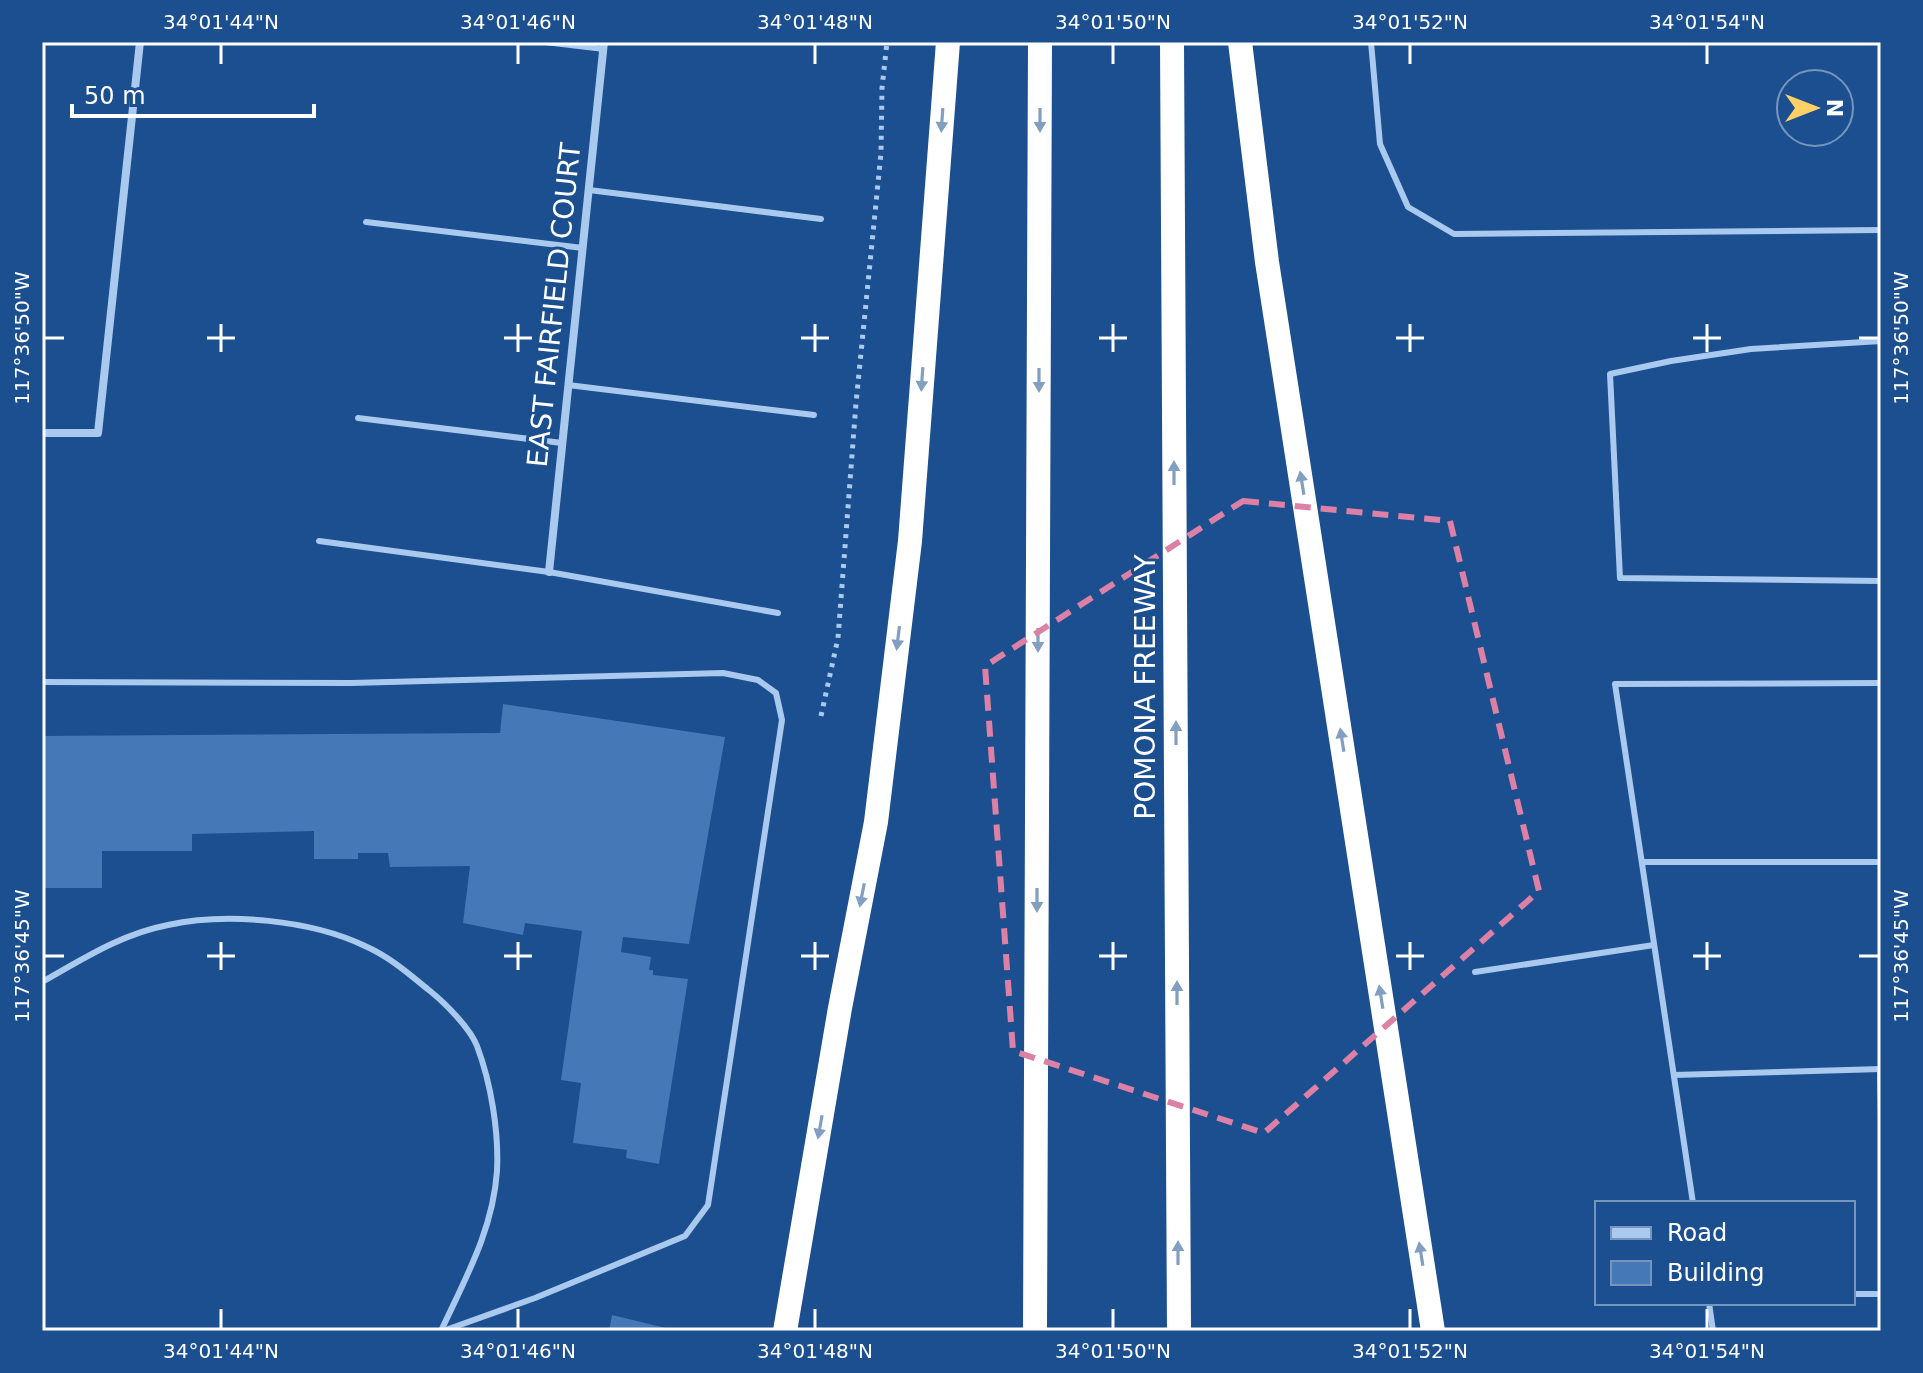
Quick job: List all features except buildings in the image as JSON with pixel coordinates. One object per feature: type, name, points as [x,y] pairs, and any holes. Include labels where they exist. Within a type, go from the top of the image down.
[{"type":"highway","points":[[785,1331],[840,1008],[876,822],[910,541],[948,42]]},
{"type":"highway","points":[[1035,1331],[1040,42]]},
{"type":"highway","name":"POMONA FREEWAY","points":[[1172,42],[1179,1331]]},
{"type":"highway","points":[[1240,42],[1267,262],[1433,1331]]},
{"type":"street","points":[[42,433],[98,433],[140,42]]},
{"type":"street","name":"EAST FAIRFIELD COURT","points":[[549,572],[604,46]]},
{"type":"lane","points":[[545,42],[604,46]]},
{"type":"lane","points":[[1371,42],[1380,144],[1408,207],[1454,234],[1881,230]]},
{"type":"lane","points":[[589,190],[821,219]]},
{"type":"lane","points":[[366,222],[583,248]]},
{"type":"lane","points":[[1881,341],[1751,349],[1610,374],[1620,578],[1881,581]]},
{"type":"lane","points":[[568,385],[814,415]]},
{"type":"lane","points":[[358,418],[562,443]]},
{"type":"lane","points":[[319,541],[549,572],[778,613]]},
{"type":"lane","points":[[42,682],[351,683],[723,673],[758,680],[776,693],[782,720],[708,1205],[685,1236],[558,1289],[442,1331]]},
{"type":"lane","points":[[1693,1201],[1615,684],[1881,683]]},
{"type":"lane","points":[[1642,862],[1881,862]]},
{"type":"lane","points":[[42,982],[126,936],[170,924],[218,920],[266,921],[336,935],[365,946],[396,963],[444,1002],[476,1044],[496,1120],[497,1172],[486,1233],[442,1331]]},
{"type":"lane","points":[[1475,972],[1654,945]]},
{"type":"lane","points":[[1674,1075],[1880,1069],[1881,1117]]},
{"type":"lane","points":[[1855,1294],[1881,1294]]},
{"type":"lane","points":[[1709,1305],[1713,1331]]},
{"type":"lane","points":[[472,1319],[474,1331]]},
{"type":"path","points":[[821,716],[840,624],[856,403],[881,153],[882,88],[887,42]]},
{"type":"highlighted area","points":[[1243,501],[1450,521],[1539,891],[1264,1133],[1013,1051],[985,666]]}]
